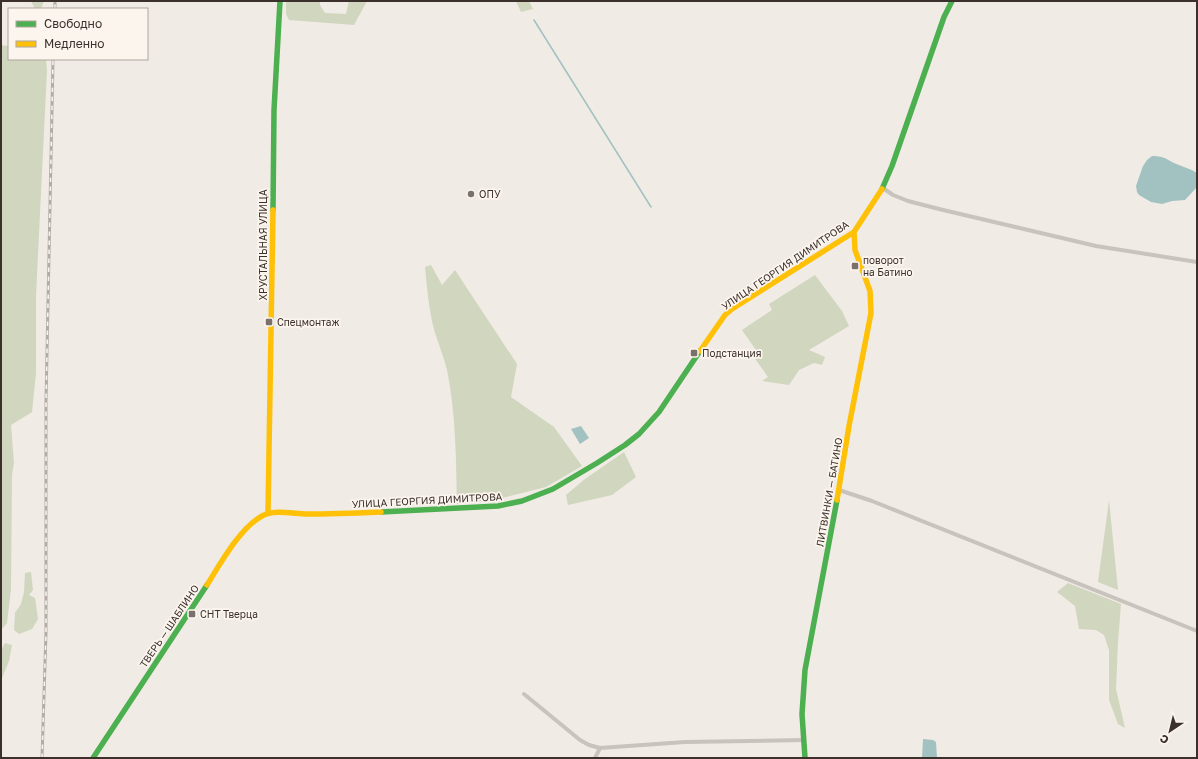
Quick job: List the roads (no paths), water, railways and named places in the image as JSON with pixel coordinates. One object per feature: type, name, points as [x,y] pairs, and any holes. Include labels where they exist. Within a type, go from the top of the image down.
[{"type":"street","name":"ХРУСТАЛЬНАЯ УЛИЦА","points":[[268,514],[274,110],[280,1]]},
{"type":"street","name":"УЛИЦА ГЕОРГИЯ ДИМИТРОВА","points":[[268,514],[321,514],[493,507],[521,502],[548,492],[625,445],[642,431],[659,412],[720,321],[732,309],[854,232],[883,188],[939,30],[952,1]]},
{"type":"street","points":[[883,188],[893,195],[908,201],[939,209],[1096,246],[1197,262]]},
{"type":"street","name":"ЛИТВИНКИ — БАТИНО","points":[[805,758],[802,707],[804,676],[871,310],[870,291],[854,246],[854,232]]},
{"type":"street","points":[[839,490],[872,501],[1197,631]]},
{"type":"street","name":"ТВЕРЬ — ШАБЛИНО","points":[[93,758],[238,539],[252,523],[268,514]]},
{"type":"street","points":[[524,694],[580,740],[589,745],[600,748],[685,742],[804,740]]},
{"type":"street","points":[[595,758],[600,748]]},
{"type":"water","points":[[1152,156],[1164,158],[1197,173],[1197,187],[1185,200],[1172,201],[1162,204],[1151,202],[1139,195],[1136,186],[1143,166]]},
{"type":"water","points":[[581,426],[589,438],[580,444],[571,429]]},
{"type":"water","points":[[923,739],[933,740],[936,742],[937,758],[922,758]]},
{"type":"waterway","points":[[534,20],[651,207]]},
{"type":"railway","points":[[55,1],[55,8]]},
{"type":"railway","points":[[42,758],[46,632],[46,402],[53,60]]},
{"type":"place","name":"ОПУ","points":[[471,194]]},
{"type":"place","name":"поворот на Батино","points":[[855,266]]},
{"type":"place","name":"Спецмонтаж","points":[[269,322]]},
{"type":"place","name":"Подстанция","points":[[694,353]]},
{"type":"place","name":"СНТ Тверца","points":[[192,614]]}]
